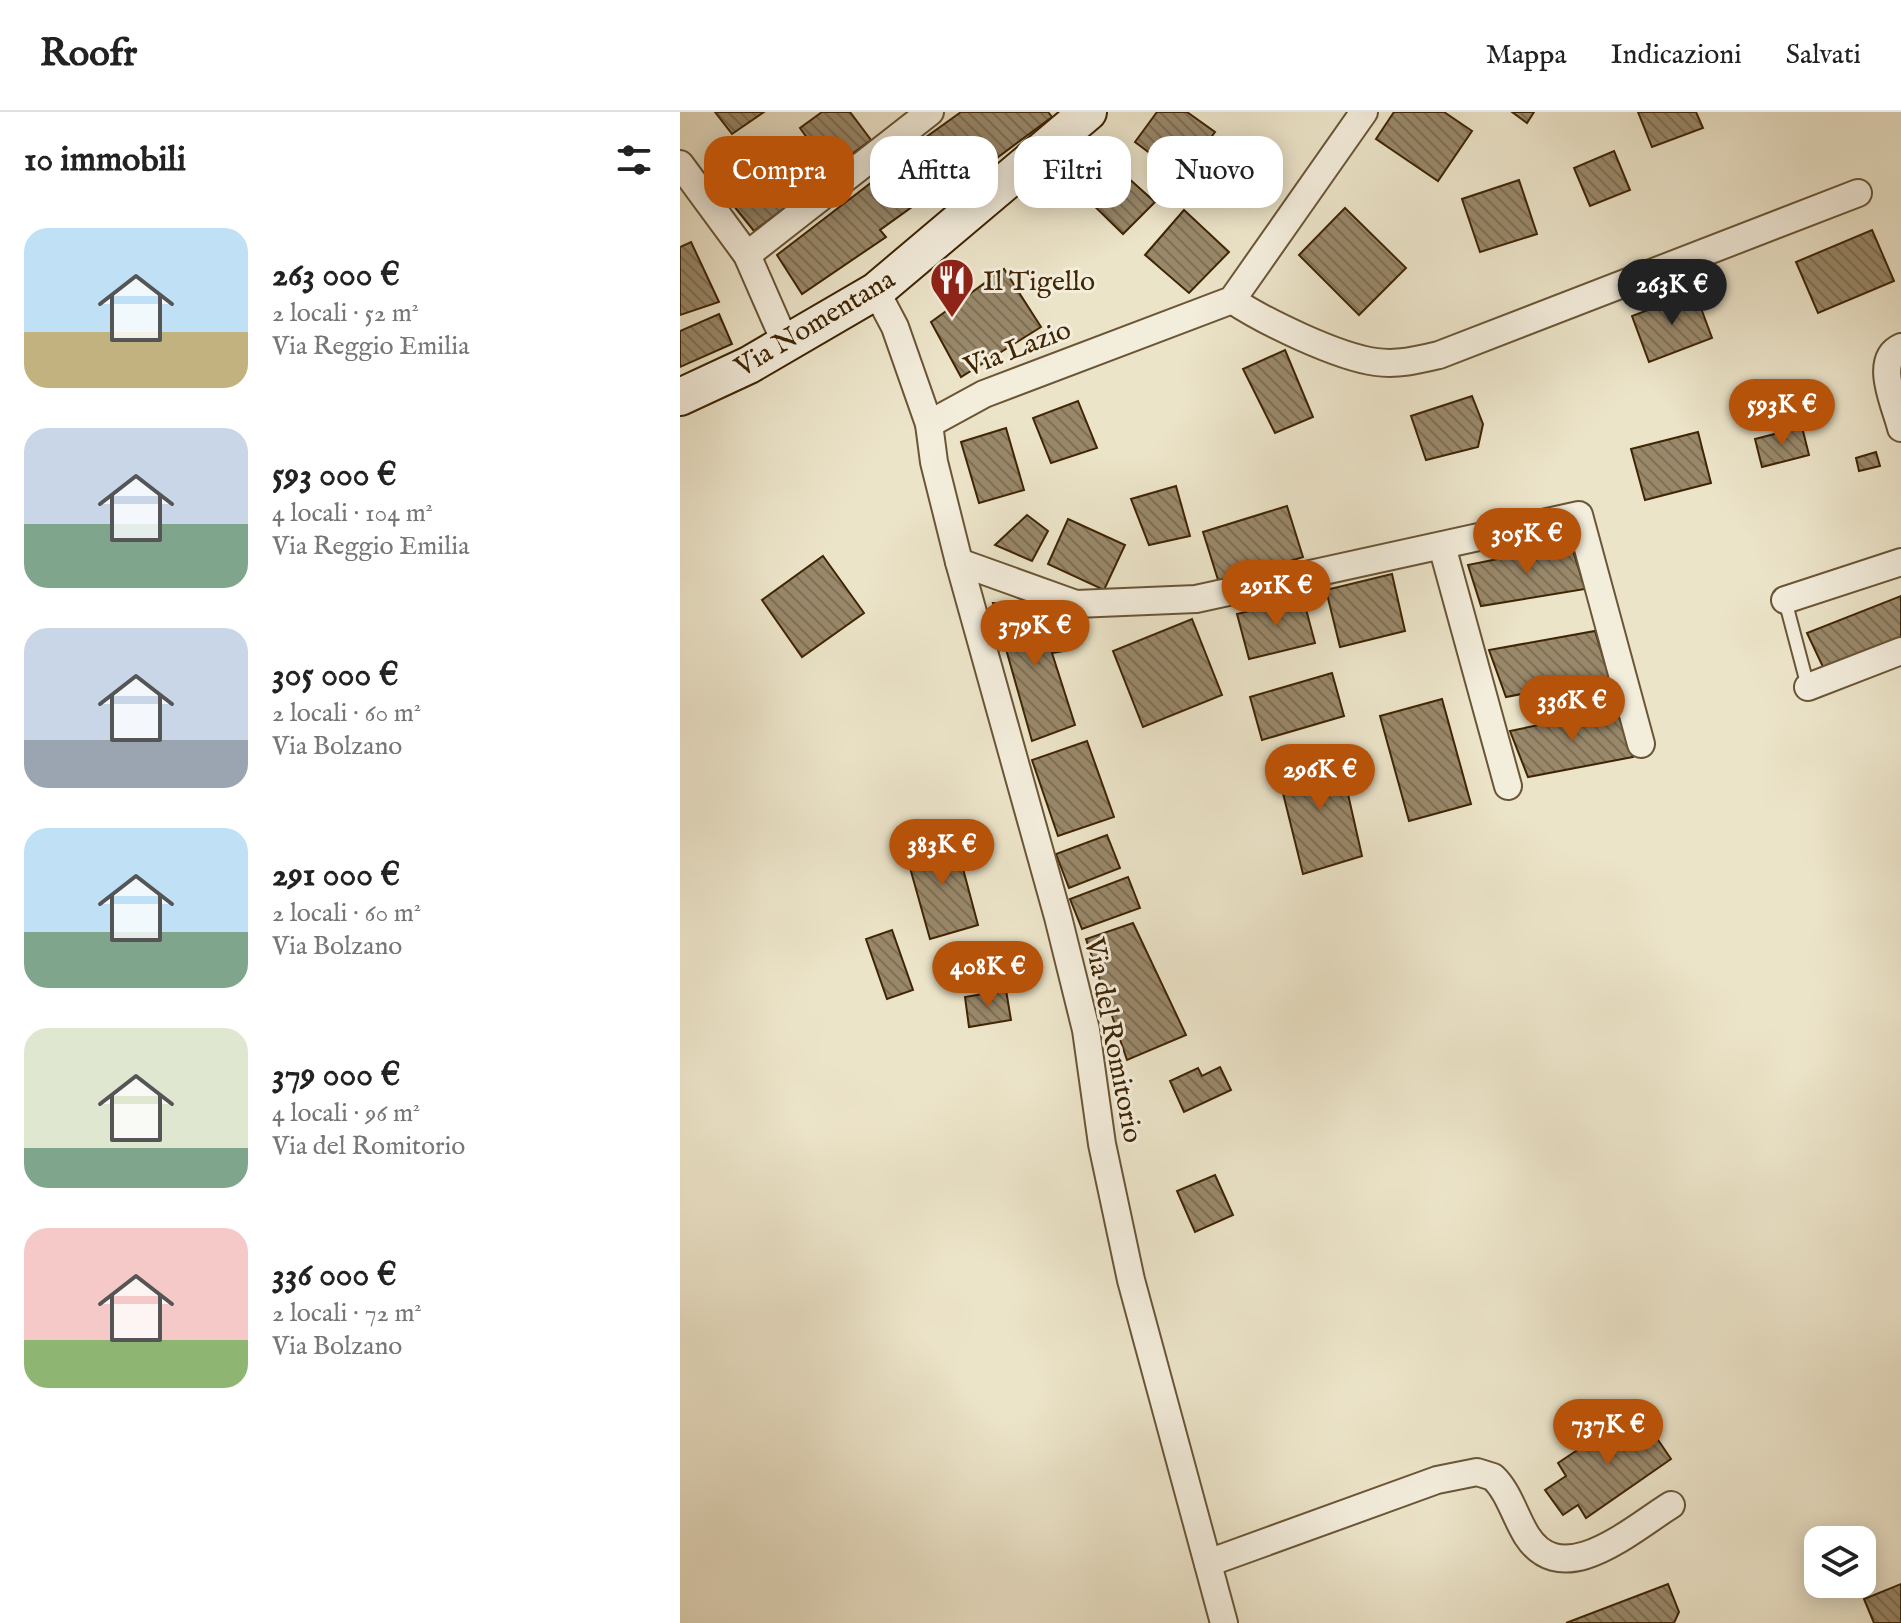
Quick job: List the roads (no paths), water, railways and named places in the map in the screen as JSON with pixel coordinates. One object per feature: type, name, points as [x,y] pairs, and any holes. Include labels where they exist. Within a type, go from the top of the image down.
[{"type":"main road","name":"Via Nomentana","points":[[680,397],[786,344],[876,291],[1088,112]]},
{"type":"street","points":[[747,255],[930,112]]},
{"type":"street","points":[[1364,112],[1232,300],[1279,326],[1364,360],[1413,361],[1439,355],[1858,193]]},
{"type":"street","points":[[680,164],[747,255],[786,344]]},
{"type":"street","name":"Via del Romitorio","points":[[876,291],[895,327],[929,424],[934,462],[959,562],[1079,1002],[1102,1144],[1131,1280],[1224,1623]]},
{"type":"street","name":"Via Lazio","points":[[929,424],[984,394],[1232,300]]},
{"type":"street","points":[[1901,347],[1891,352],[1886,362],[1901,428]]},
{"type":"street","points":[[959,562],[1076,604],[1196,599],[1579,515],[1641,744]]},
{"type":"street","points":[[1442,546],[1508,786]]},
{"type":"street","points":[[1785,600],[1901,562]]},
{"type":"street","points":[[1808,687],[1901,651]]},
{"type":"street","points":[[1208,1563],[1465,1473],[1493,1477],[1537,1550],[1560,1560],[1580,1559],[1671,1505]]},
{"type":"lane","points":[[1785,600],[1808,687]]},
{"type":"place","name":"Il Tigello","points":[[952,319]]}]
